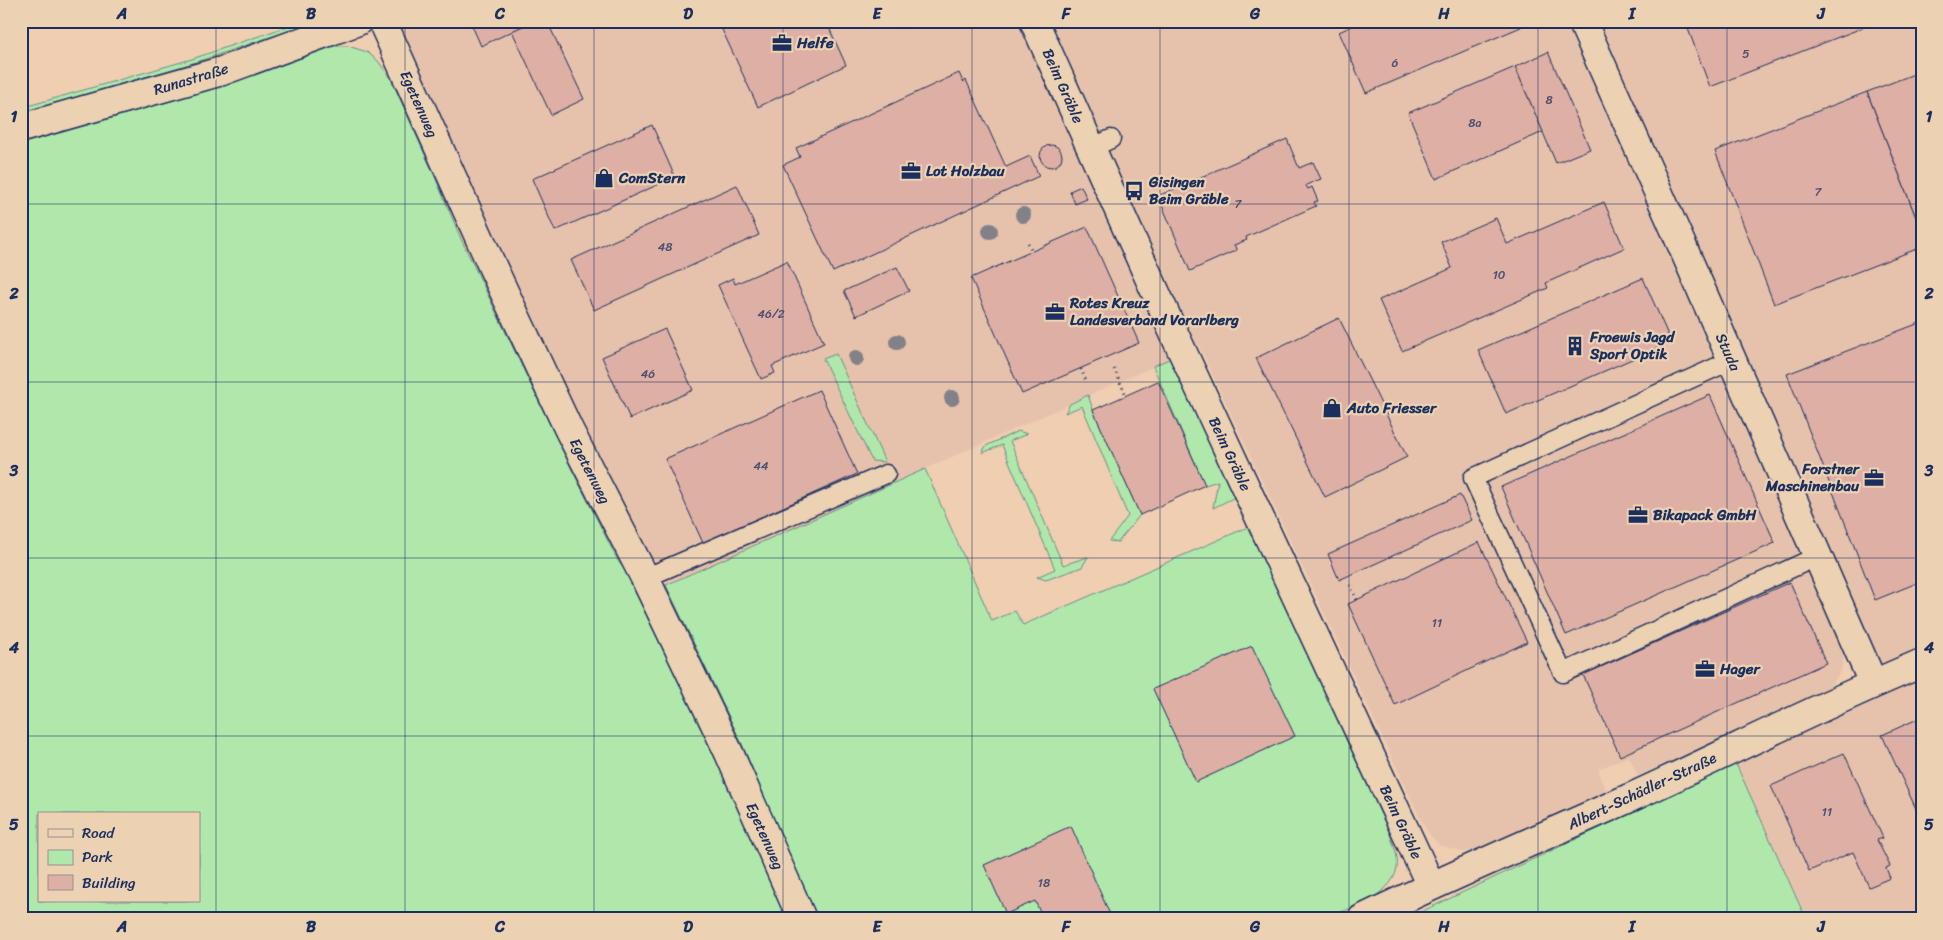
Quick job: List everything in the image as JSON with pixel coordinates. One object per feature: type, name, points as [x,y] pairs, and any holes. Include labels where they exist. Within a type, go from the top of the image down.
[{"type":"street","name":"Runastraße","points":[[21,128],[222,71],[358,21]]},
{"type":"street","name":"Egetenweg","points":[[382,21],[535,358],[645,578],[729,753],[802,919]]},
{"type":"street","name":"Beim Gräble","points":[[1034,21],[1101,144],[1177,340],[1431,886]]},
{"type":"street","name":"Studa","points":[[1584,22],[1873,683]]},
{"type":"street","name":"Albert-Schädler-Straße","points":[[1362,919],[1431,886],[1634,796],[1873,683],[1922,663]]},
{"type":"lane","points":[[1732,360],[1473,478],[1563,673],[1818,556]]},
{"type":"lane","points":[[645,578],[886,474]]},
{"type":"path","points":[[1028,243],[1032,251]]},
{"type":"path","points":[[1081,369],[1086,382]]},
{"type":"path","points":[[1114,369],[1126,396]]},
{"type":"path","points":[[1350,585],[1357,600]]},
{"type":"shaded area","points":[[382,21],[1922,21],[1922,919],[1806,919],[1730,751],[1873,684],[1668,246],[1839,638],[1844,657],[1841,671],[1833,683],[1810,700],[1638,776],[1629,756],[1599,769],[1601,780],[1607,791],[1479,850],[1463,852],[1439,845],[1421,820],[1199,346],[666,585],[645,578]]},
{"type":"green space","points":[[303,21],[317,21],[193,63],[21,113],[21,108],[192,59]]},
{"type":"green space","points":[[335,46],[348,46],[367,52],[378,61],[391,79],[461,239],[562,450],[618,561],[642,593],[718,756],[788,919],[21,919],[21,144],[229,84]]},
{"type":"green space","points":[[836,354],[885,462],[872,461],[823,359]]},
{"type":"green space","points":[[1171,358],[1235,497],[1213,508],[1218,481],[1205,485],[1153,366]]},
{"type":"green space","points":[[1088,395],[1140,515],[1118,542],[1109,541],[1128,516],[1082,406],[1065,413],[1070,404]]},
{"type":"green space","points":[[1018,431],[1027,434],[1010,441],[1063,565],[1088,557],[1082,567],[1046,580],[1037,577],[1055,569],[1002,445],[982,453],[986,446]]},
{"type":"green space","points":[[925,469],[992,621],[1015,611],[1023,625],[1248,527],[1390,834],[1396,855],[1397,868],[1393,878],[1386,887],[1367,901],[1324,919],[815,919],[742,744],[666,585]]},
{"type":"green space","points":[[1736,764],[1806,919],[1406,919]]},
{"type":"building","points":[[470,21],[534,21],[481,46]]},
{"type":"building","points":[[534,21],[547,21],[584,99],[551,115],[512,31]]},
{"type":"building","name":"Helfe","points":[[718,21],[826,21],[846,65],[758,107]]},
{"type":"building","points":[[897,21],[914,21],[900,28]]},
{"type":"building","points":[[1363,21],[1518,21],[1521,27],[1366,93],[1339,32]]},
{"type":"building","points":[[1685,21],[1880,21],[1710,87]]},
{"type":"building","points":[[1548,52],[1590,149],[1556,163],[1515,67]]},
{"type":"building","points":[[1515,67],[1543,132],[1436,179],[1408,113]]},
{"type":"building","points":[[1922,71],[1922,233],[1867,92]]},
{"type":"building","name":"Lot Holzbau","points":[[959,73],[963,82],[966,80],[1006,167],[1030,156],[1039,176],[833,272],[783,165],[800,157],[796,148]]},
{"type":"building","points":[[1867,92],[1922,233],[1922,247],[1774,304],[1715,151]]},
{"type":"building","name":"ComStern","points":[[652,125],[675,177],[555,231],[532,179]]},
{"type":"building","points":[[1287,139],[1299,168],[1313,162],[1321,179],[1306,185],[1308,189],[1312,187],[1318,201],[1314,202],[1316,206],[1246,237],[1247,240],[1234,245],[1237,250],[1190,271],[1158,196]]},
{"type":"building","points":[[1047,145],[1055,145],[1062,152],[1062,160],[1055,167],[1047,167],[1040,160],[1040,152]]},
{"type":"building","points":[[737,185],[759,235],[594,310],[571,260]]},
{"type":"building","points":[[1081,186],[1087,199],[1075,204],[1070,191]]},
{"type":"building","points":[[1604,202],[1624,248],[1546,283],[1548,288],[1402,351],[1379,300],[1452,268],[1441,242],[1496,218],[1507,244]]},
{"type":"building","name":"Rotes Kreuz Landesverband Vorarlberg","points":[[1087,227],[1139,343],[1022,394],[971,278]]},
{"type":"building","points":[[787,261],[824,343],[772,366],[775,373],[761,379],[718,285],[733,278],[735,284]]},
{"type":"building","points":[[897,267],[909,291],[856,316],[844,291]]},
{"type":"building","name":"Froewis Jagd Sport Optik","points":[[1643,278],[1671,342],[1506,414],[1478,350]]},
{"type":"building","name":"Auto Friesser","points":[[1339,318],[1407,457],[1325,497],[1256,358]]},
{"type":"building","name":"Forstner Maschinenbau","points":[[1922,322],[1922,581],[1875,600],[1787,374]]},
{"type":"building","points":[[665,329],[693,390],[630,419],[602,357]]},
{"type":"building","points":[[1158,381],[1205,485],[1140,515],[1093,410]]},
{"type":"building","points":[[819,390],[857,474],[703,543],[665,459]]},
{"type":"building","name":"Bikapack GmbH","points":[[1710,395],[1775,543],[1566,635],[1501,487]]},
{"type":"building","points":[[1460,495],[1472,520],[1339,580],[1328,554]]},
{"type":"building","points":[[1479,542],[1527,642],[1395,705],[1348,604]]},
{"type":"building","name":"Hager","points":[[1790,582],[1826,663],[1620,756],[1583,675]]},
{"type":"building","points":[[1252,646],[1295,736],[1196,782],[1153,689]]},
{"type":"building","points":[[1922,717],[1922,822],[1882,735]]},
{"type":"building","points":[[1844,753],[1883,838],[1877,840],[1890,866],[1886,868],[1890,878],[1869,887],[1853,852],[1809,871],[1771,786]]},
{"type":"building","points":[[1071,826],[1112,919],[1043,919],[1035,901],[1006,914],[984,865]]},
{"type":"place","name":"Helfe","points":[[782,43]]},
{"type":"place","name":"Lot Holzbau","points":[[911,171]]},
{"type":"place","name":"ComStern","points":[[604,178]]},
{"type":"place","name":"Gisingen Beim Gräble","points":[[1134,191]]},
{"type":"place","name":"Rotes Kreuz Landesverband Vorarlberg","points":[[1055,312]]},
{"type":"place","name":"Froewis Jagd Sport Optik","points":[[1575,346]]},
{"type":"place","name":"Auto Friesser","points":[[1332,408]]},
{"type":"place","name":"Forstner Maschinenbau","points":[[1874,478]]},
{"type":"place","name":"Bikapack GmbH","points":[[1638,515]]},
{"type":"place","name":"Hager","points":[[1705,669]]}]
